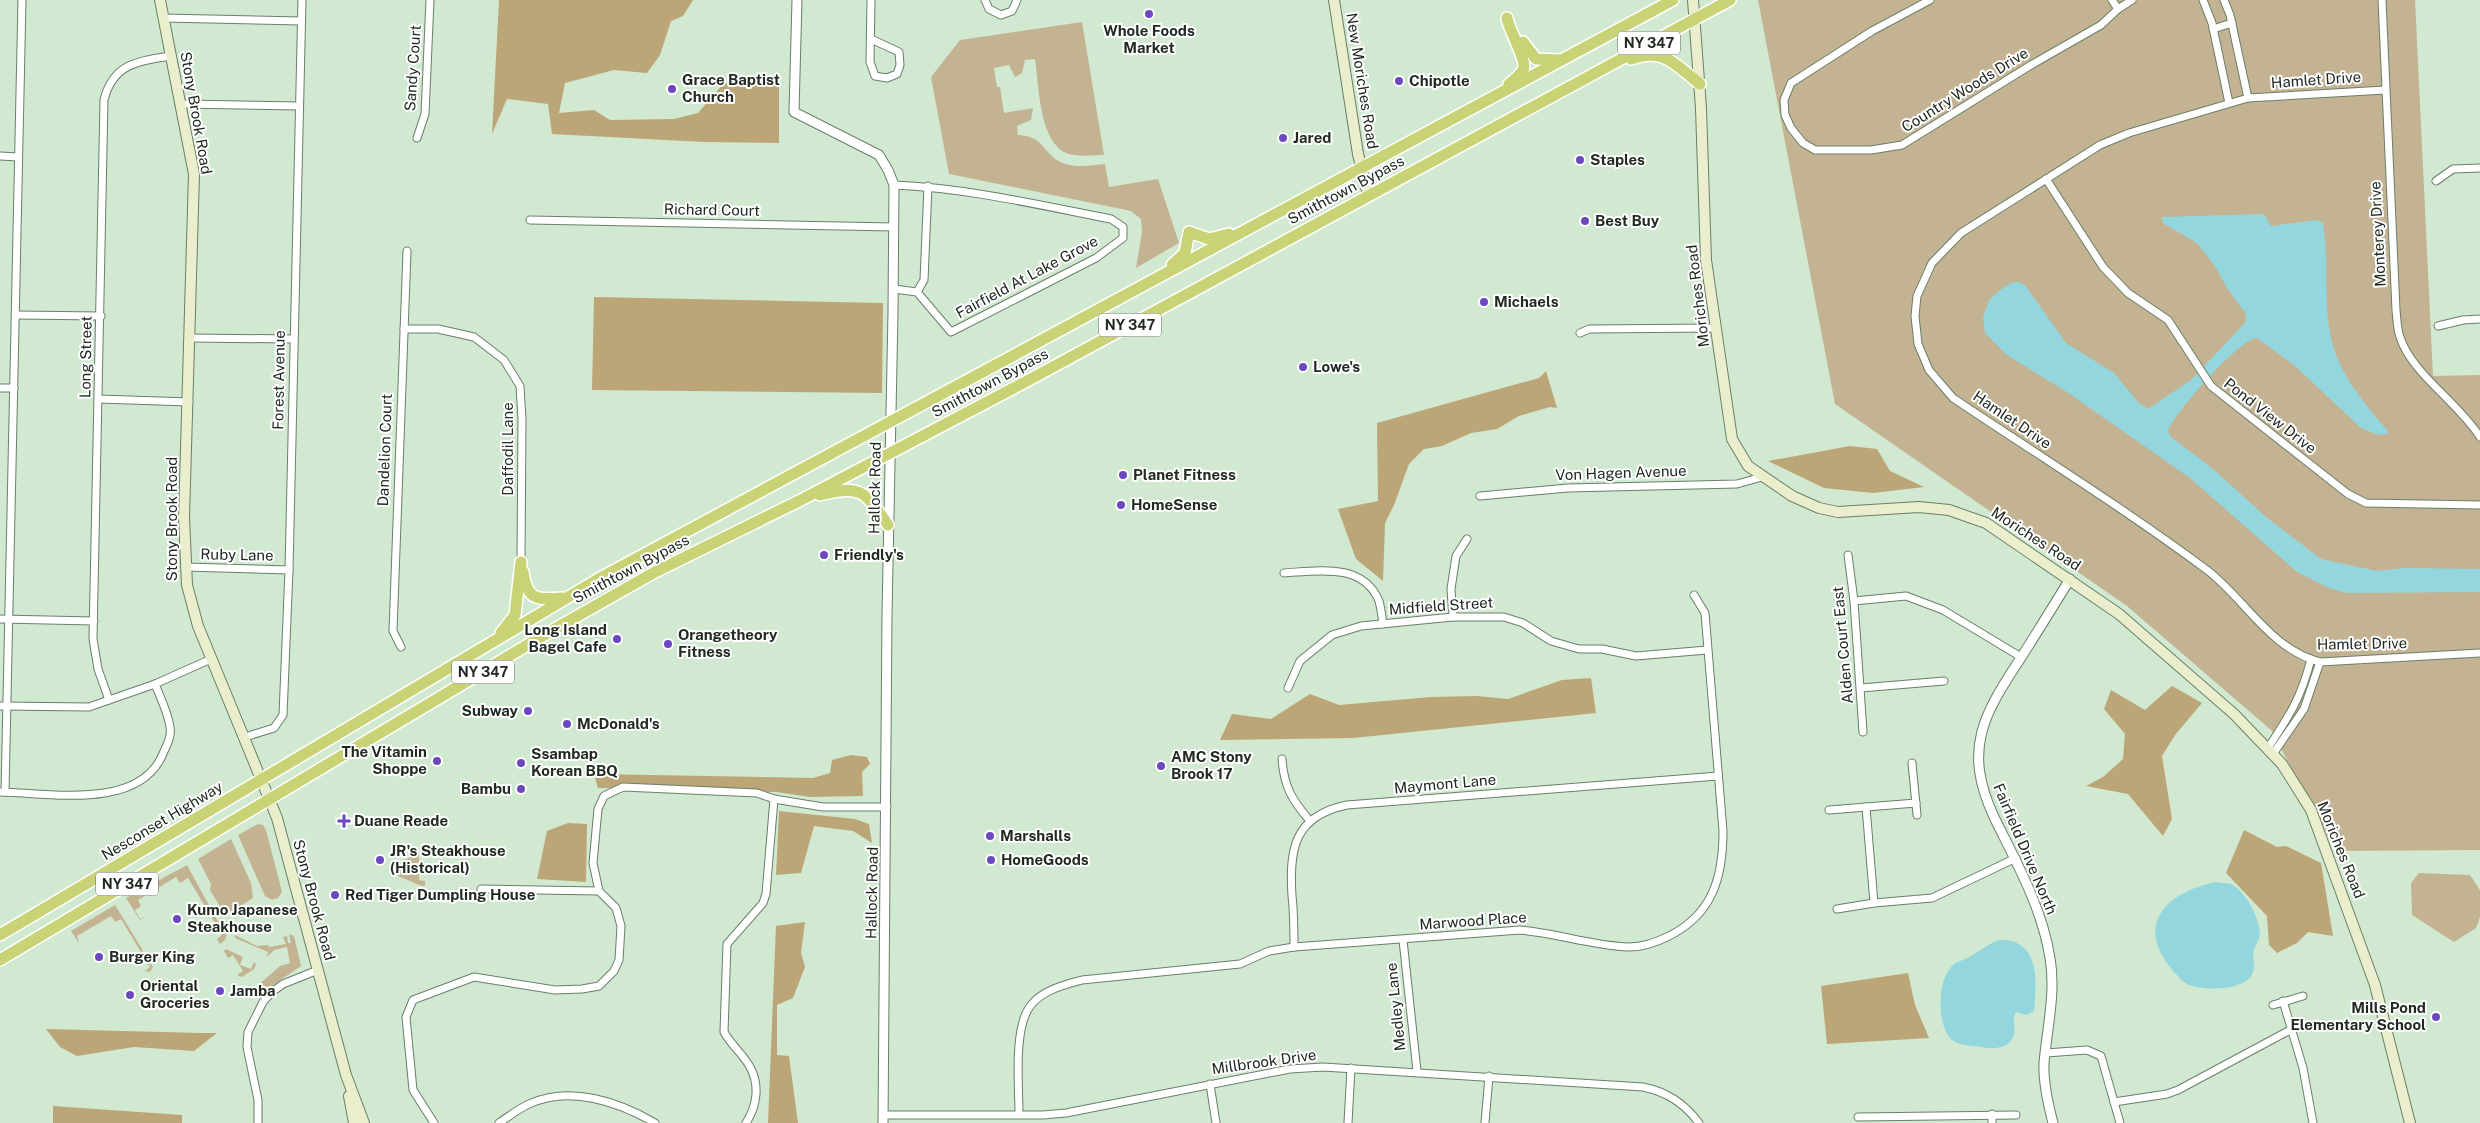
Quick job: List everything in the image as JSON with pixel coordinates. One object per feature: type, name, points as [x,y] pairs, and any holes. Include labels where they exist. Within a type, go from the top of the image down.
[{"type":"highway","name":"Smithtown Bypass","points":[[262,779],[566,598],[1673,0]]},
{"type":"highway","name":"Smithtown Bypass","points":[[270,800],[589,609],[662,568],[801,500],[1730,0]]},
{"type":"highway","points":[[1501,93],[1521,73],[1524,66],[1521,54],[1509,32],[1506,18],[1534,58],[1542,61],[1564,59]]},
{"type":"highway","points":[[1604,68],[1643,55],[1656,55],[1671,60],[1700,84]]},
{"type":"highway","points":[[1150,283],[1185,253],[1189,232],[1203,238],[1212,239],[1253,228]]},
{"type":"highway","points":[[801,500],[838,490],[854,490],[870,500],[888,526]]},
{"type":"highway","points":[[521,562],[525,584],[532,595],[540,599],[566,598]]},
{"type":"highway","points":[[494,641],[515,615],[521,562]]},
{"type":"highway","name":"Nesconset Highway","points":[[0,934],[262,779]]},
{"type":"highway","name":"NY 347","points":[[0,960],[270,800]]},
{"type":"main road","name":"Stony Brook Road","points":[[160,0],[194,174],[189,402],[184,517],[185,568],[191,605],[211,659],[270,800],[346,1075],[354,1123]]},
{"type":"main road","name":"New Moriches Road","points":[[1334,0],[1361,168],[1368,195]]},
{"type":"main road","name":"Moriches Road","points":[[1692,0],[1700,84],[1706,260],[1732,439],[1748,466],[1792,496],[1819,508],[1838,512],[1919,507],[1958,514],[1986,523],[2119,614],[2234,714],[2270,751],[2311,810],[2354,923],[2375,985],[2410,1123]]},
{"type":"main road","name":"Stony Brook Road","points":[[346,1075],[364,1123]]},
{"type":"street","points":[[22,0],[10,619],[3,706],[2,792],[106,794],[149,775],[160,760],[170,732],[167,714],[155,684]]},
{"type":"street","name":"Forest Avenue","points":[[244,737],[274,728],[283,715],[289,570],[302,0]]},
{"type":"street","name":"Sandy Court","points":[[417,138],[425,114],[430,0]]},
{"type":"street","name":"Hallock Road","points":[[797,0],[794,112],[879,155],[894,185],[894,289],[888,526],[883,1119]]},
{"type":"street","points":[[871,0],[870,62],[875,76],[887,78],[897,74],[900,65],[899,52],[871,39]]},
{"type":"street","points":[[986,0],[989,9],[1000,15],[1012,11],[1017,0]]},
{"type":"street","name":"Country Woods Drive","points":[[1930,0],[1872,31],[1791,83],[1784,100],[1785,115],[1791,128],[1803,143],[1815,150],[1871,150],[1902,145],[2031,65],[2101,25],[2118,9],[2132,0]]},
{"type":"street","points":[[2112,0],[2118,9]]},
{"type":"street","points":[[2203,0],[2213,29],[2229,103]]},
{"type":"street","points":[[2224,0],[2232,23],[2248,98]]},
{"type":"street","name":"Monterey Drive","points":[[2382,0],[2396,310],[2400,338],[2413,362],[2469,420],[2480,437]]},
{"type":"street","points":[[163,18],[302,21]]},
{"type":"street","points":[[2213,29],[2232,23]]},
{"type":"street","name":"Long Street","points":[[109,700],[98,669],[93,639],[106,92],[115,75],[121,70],[143,61],[171,56]]},
{"type":"street","name":"Hamlet Drive","points":[[2385,90],[2248,98],[2107,142],[1961,233],[1932,263],[1917,296],[1915,316],[1918,344],[1929,370],[1953,398],[2150,529],[2209,572],[2278,641],[2320,662],[2480,652]]},
{"type":"street","points":[[181,104],[299,106]]},
{"type":"street","points":[[0,156],[18,157]]},
{"type":"street","points":[[2436,181],[2453,169],[2480,168]]},
{"type":"street","name":"Pond View Drive","points":[[2046,179],[2103,267],[2128,293],[2168,320],[2211,386],[2348,494],[2366,503],[2480,505]]},
{"type":"street","name":"Fairfield At Lake Grove","points":[[894,185],[928,186],[986,194],[1111,219],[1123,227],[1123,238],[1096,258],[951,332],[917,292]]},
{"type":"street","points":[[894,289],[917,292],[924,280],[928,186]]},
{"type":"street","name":"Richard Court","points":[[530,220],[893,227]]},
{"type":"street","name":"Dandelion Court","points":[[401,647],[393,631],[407,252]]},
{"type":"street","points":[[16,315],[101,316]]},
{"type":"street","points":[[2438,326],[2463,320],[2480,319]]},
{"type":"street","points":[[1580,333],[1589,329],[1717,328]]},
{"type":"street","name":"Daffodil Lane","points":[[404,329],[438,329],[474,337],[504,360],[520,386],[522,419],[521,562]]},
{"type":"street","points":[[190,338],[293,339]]},
{"type":"street","points":[[0,388],[14,388]]},
{"type":"street","points":[[99,399],[189,402]]},
{"type":"street","name":"Von Hagen Avenue","points":[[1480,496],[1568,488],[1737,484],[1762,477]]},
{"type":"street","points":[[1453,617],[1452,589],[1456,556],[1468,539]]},
{"type":"street","name":"Alden Court East","points":[[1848,555],[1854,601],[1863,732]]},
{"type":"street","name":"Ruby Lane","points":[[185,568],[289,570]]},
{"type":"street","points":[[1284,573],[1332,570],[1356,576],[1373,590],[1379,602],[1383,624]]},
{"type":"street","name":"Fairfield Drive North","points":[[2052,1123],[2047,1100],[2044,1064],[2052,994],[2050,959],[2042,923],[2016,858],[1994,816],[1984,790],[1980,777],[1979,746],[1989,708],[2070,579]]},
{"type":"street","name":"Marwood Place","points":[[1019,1114],[1020,1039],[1025,1015],[1031,1004],[1051,991],[1082,980],[1240,964],[1269,951],[1294,947],[1520,930],[1640,947],[1672,935],[1684,928],[1703,910],[1718,882],[1723,858],[1723,832],[1705,613],[1694,595]]},
{"type":"street","points":[[1854,601],[1906,596],[1943,610],[2021,658]]},
{"type":"street","name":"Midfield Street","points":[[1288,688],[1300,661],[1323,640],[1351,628],[1453,617],[1504,617],[1523,624],[1550,641],[1569,648],[1602,649],[1636,656],[1707,650]]},
{"type":"street","points":[[0,619],[94,621]]},
{"type":"street","points":[[3,706],[89,707],[155,684],[211,659]]},
{"type":"street","points":[[2270,751],[2296,706],[2311,659]]},
{"type":"street","points":[[2270,751],[2304,709],[2320,662]]},
{"type":"street","points":[[1861,688],[1944,681]]},
{"type":"street","points":[[1282,759],[1283,778],[1289,792],[1310,821]]},
{"type":"street","points":[[1912,763],[1917,815]]},
{"type":"street","name":"Maymont Lane","points":[[1294,947],[1290,877],[1291,855],[1295,841],[1310,821],[1323,813],[1347,805],[1718,776]]},
{"type":"street","points":[[434,1123],[413,1090],[406,1018],[413,1000],[474,977],[555,990],[582,990],[599,986],[614,971],[619,960],[621,926],[616,908],[599,891],[593,864],[595,824],[598,809],[604,796],[623,787],[679,788],[757,793],[774,799],[823,807],[887,807]]},
{"type":"street","points":[[746,1123],[754,1106],[757,1092],[755,1078],[750,1066],[724,1032],[727,944],[763,903],[766,894],[774,799]]},
{"type":"street","points":[[1829,810],[1916,803]]},
{"type":"street","points":[[1866,807],[1874,903]]},
{"type":"street","points":[[1837,909],[1874,903],[1932,898],[2016,858]]},
{"type":"street","points":[[481,889],[599,891]]},
{"type":"street","name":"Medley Lane","points":[[1403,940],[1416,1072]]},
{"type":"street","points":[[258,1123],[258,1100],[247,1047],[248,1032],[263,1002],[272,992],[282,984],[318,970]]},
{"type":"street","points":[[2273,1005],[2303,996]]},
{"type":"street","points":[[2283,1001],[2303,1068],[2313,1123]]},
{"type":"street","points":[[2114,1102],[2168,1094],[2178,1090],[2292,1029]]},
{"type":"street","points":[[2046,1053],[2088,1050],[2101,1056],[2120,1123]]},
{"type":"street","points":[[1348,1123],[1351,1068]]},
{"type":"street","name":"Millbrook Drive","points":[[883,1119],[1066,1113],[1290,1069],[1351,1068],[1643,1087],[1661,1091],[1675,1098],[1698,1123]]},
{"type":"street","points":[[1485,1123],[1489,1076]]},
{"type":"street","points":[[1210,1084],[1216,1123]]},
{"type":"street","points":[[499,1123],[529,1104],[553,1098],[579,1097],[604,1100],[624,1106],[655,1123]]},
{"type":"street","points":[[1992,1114],[1992,1123]]},
{"type":"street","points":[[1858,1117],[1894,1120],[2016,1114]]},
{"type":"shaded area","points":[[499,0],[693,0],[683,16],[671,21],[660,55],[647,73],[614,70],[565,83],[559,113],[594,110],[610,120],[674,119],[698,113],[724,83],[779,82],[779,143],[704,142],[552,134],[548,104],[507,99],[492,134]]},
{"type":"shaded area","points":[[1758,0],[2415,0],[2433,376],[2480,375],[2480,850],[2336,851],[2271,730],[2127,606],[1835,404]]},
{"type":"shaded area","points":[[1082,22],[1104,155],[1082,156],[1069,154],[1059,148],[1052,139],[1042,113],[1035,59],[1025,60],[1022,73],[1015,77],[1009,65],[994,68],[997,87],[1000,87],[1004,113],[1033,108],[1031,120],[1017,126],[1018,135],[1034,139],[1059,161],[1075,166],[1105,164],[1109,187],[1158,179],[1179,243],[1136,268],[1142,232],[1141,219],[1131,211],[949,174],[931,77],[960,40]]},
{"type":"shaded area","points":[[594,297],[883,303],[882,393],[592,390]]},
{"type":"shaded area","points":[[1546,371],[1557,408],[1550,407],[1519,416],[1497,429],[1471,433],[1442,446],[1424,449],[1409,464],[1394,505],[1385,523],[1383,581],[1356,559],[1338,509],[1378,501],[1377,423],[1539,378]]},
{"type":"shaded area","points":[[1850,446],[1877,449],[1890,471],[1924,487],[1873,493],[1824,488],[1768,461]]},
{"type":"shaded area","points":[[1591,678],[1596,713],[1353,738],[1220,740],[1232,714],[1271,719],[1310,694],[1339,705],[1431,697],[1477,696],[1508,699],[1562,680]]},
{"type":"shaded area","points":[[2172,686],[2202,703],[2175,735],[2162,756],[2172,819],[2163,836],[2128,794],[2086,786],[2103,777],[2123,759],[2125,734],[2104,709],[2111,690],[2145,710]]},
{"type":"shaded area","points":[[851,755],[867,757],[870,764],[862,772],[863,796],[810,797],[776,792],[598,788],[594,774],[813,778],[830,773],[832,760]]},
{"type":"shaded area","points":[[779,811],[855,819],[869,824],[872,843],[853,831],[814,826],[801,873],[776,875]]},
{"type":"shaded area","points":[[568,823],[587,824],[586,882],[537,879],[547,831]]},
{"type":"shaded area","points":[[258,824],[263,825],[266,830],[282,892],[278,898],[272,900],[265,896],[238,835]]},
{"type":"shaded area","points":[[2244,830],[2277,847],[2286,846],[2321,863],[2333,936],[2308,932],[2297,943],[2277,953],[2269,945],[2267,916],[2226,873]]},
{"type":"shaded area","points":[[231,839],[251,883],[253,898],[227,914],[224,913],[210,890],[211,884],[198,859]]},
{"type":"shaded area","points":[[419,852],[419,880],[425,881],[425,886],[391,873],[396,865]]},
{"type":"shaded area","points":[[187,865],[217,920],[228,929],[225,940],[220,944],[217,939],[222,935],[188,878],[180,883],[176,877],[138,900],[141,906],[135,910],[140,919],[147,916],[140,920],[126,898]]},
{"type":"shaded area","points":[[2419,873],[2470,875],[2480,890],[2480,917],[2476,928],[2454,942],[2412,915],[2411,883]]},
{"type":"shaded area","points":[[115,905],[153,967],[150,972],[145,971],[150,967],[121,919],[115,922],[111,916],[77,936],[79,943],[71,931]]},
{"type":"shaded area","points":[[805,922],[801,953],[805,967],[793,998],[777,1005],[777,1055],[789,1056],[798,1123],[768,1123],[776,926]]},
{"type":"shaded area","points":[[289,934],[294,936],[301,966],[260,994],[251,985],[255,988],[280,966],[290,963],[287,947],[274,950],[267,957],[268,952],[235,938],[235,935],[257,946],[268,945],[269,947],[286,944],[283,937],[287,936],[288,943],[291,943]]},
{"type":"shaded area","points":[[226,949],[243,957],[240,965],[251,969],[254,962],[256,964],[254,969],[242,977],[237,975],[243,971],[233,955],[228,958],[224,951]]},
{"type":"shaded area","points":[[1908,973],[1915,1005],[1929,1038],[1827,1044],[1821,986]]},
{"type":"shaded area","points":[[46,1029],[217,1033],[194,1051],[134,1047],[77,1056],[60,1047]]},
{"type":"shaded area","points":[[53,1106],[182,1115],[182,1123],[53,1123]]},
{"type":"water","points":[[2264,214],[2271,226],[2316,220],[2323,223],[2328,320],[2335,352],[2351,384],[2388,431],[2387,434],[2379,435],[2361,428],[2295,366],[2257,338],[2236,350],[2194,394],[2168,431],[2171,437],[2212,468],[2266,517],[2321,559],[2377,571],[2404,568],[2480,569],[2480,592],[2347,593],[2329,588],[2297,572],[2190,478],[2067,392],[2007,355],[1985,333],[1983,318],[1989,300],[2011,283],[2019,282],[2025,285],[2066,343],[2114,373],[2139,403],[2148,409],[2191,380],[2245,323],[2246,314],[2227,288],[2215,266],[2197,243],[2163,223],[2162,217]]},
{"type":"water","points":[[2216,882],[2231,884],[2242,893],[2252,908],[2260,933],[2253,953],[2254,970],[2249,979],[2233,986],[2213,989],[2187,984],[2176,974],[2163,957],[2157,941],[2156,927],[2160,914],[2181,894]]},
{"type":"water","points":[[1998,940],[2012,941],[2022,946],[2029,953],[2035,974],[2034,1011],[2026,1015],[2016,1012],[2014,1016],[2014,1035],[2009,1043],[2002,1047],[1987,1048],[1958,1043],[1951,1039],[1946,1032],[1943,1022],[1940,1001],[1944,979],[1954,964]]},
{"type":"place","name":"Whole Foods Market","points":[[1149,14]]},
{"type":"place","name":"Chipotle","points":[[1399,81]]},
{"type":"place","name":"Grace Baptist Church","points":[[672,89]]},
{"type":"place","name":"Jared","points":[[1283,138]]},
{"type":"place","name":"Staples","points":[[1580,160]]},
{"type":"place","name":"Best Buy","points":[[1585,221]]},
{"type":"place","name":"Michaels","points":[[1484,302]]},
{"type":"place","name":"Lowe's","points":[[1303,367]]},
{"type":"place","name":"Planet Fitness","points":[[1123,475]]},
{"type":"place","name":"HomeSense","points":[[1121,505]]},
{"type":"place","name":"Friendly's","points":[[824,555]]},
{"type":"place","name":"Long Island Bagel Cafe","points":[[617,639]]},
{"type":"place","name":"Orangetheory Fitness","points":[[668,644]]},
{"type":"place","name":"Subway","points":[[528,711]]},
{"type":"place","name":"McDonald's","points":[[567,724]]},
{"type":"place","name":"The Vitamin Shoppe","points":[[437,761]]},
{"type":"place","name":"Ssambap Korean BBQ","points":[[521,763]]},
{"type":"place","name":"AMC Stony Brook 17","points":[[1161,766]]},
{"type":"place","name":"Bambu","points":[[521,789]]},
{"type":"place","name":"Duane Reade","points":[[344,821]]},
{"type":"place","name":"Marshalls","points":[[990,836]]},
{"type":"place","name":"JR's Steakhouse (Historical)","points":[[380,860]]},
{"type":"place","name":"HomeGoods","points":[[991,860]]},
{"type":"place","name":"Red Tiger Dumpling House","points":[[335,895]]},
{"type":"place","name":"Kumo Japanese Steakhouse","points":[[177,919]]},
{"type":"place","name":"Burger King","points":[[99,957]]},
{"type":"place","name":"Jamba","points":[[220,991]]},
{"type":"place","name":"Oriental Groceries","points":[[130,995]]},
{"type":"place","name":"Mills Pond Elementary School","points":[[2436,1017]]}]
